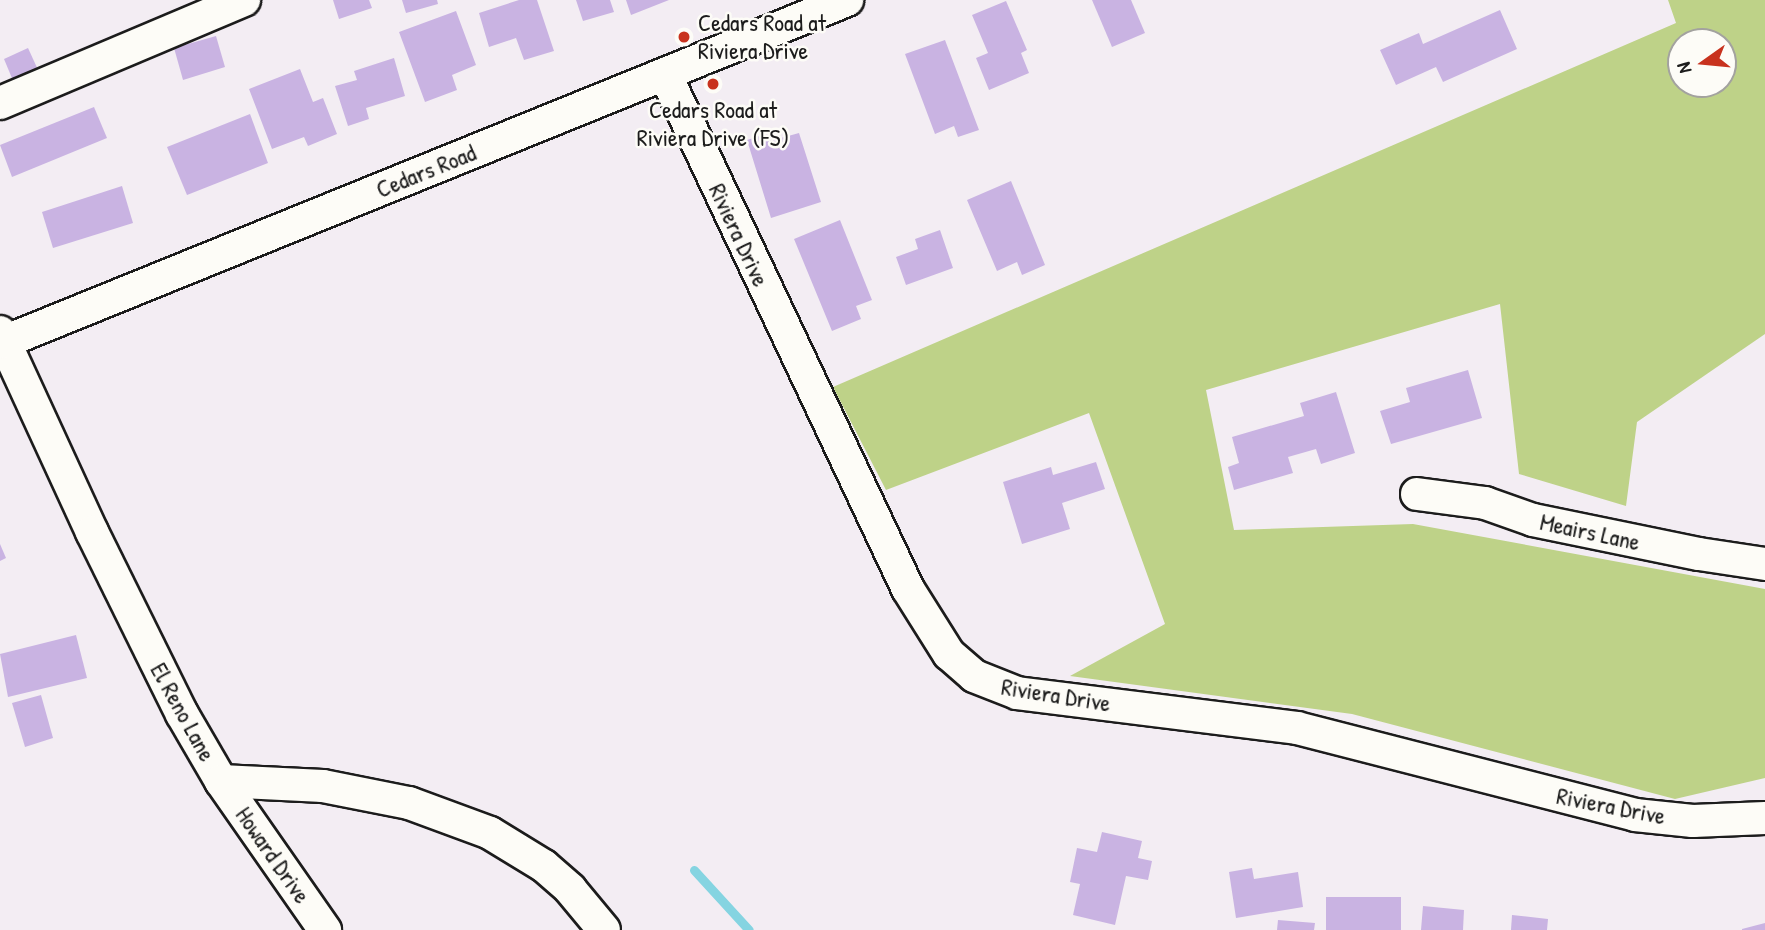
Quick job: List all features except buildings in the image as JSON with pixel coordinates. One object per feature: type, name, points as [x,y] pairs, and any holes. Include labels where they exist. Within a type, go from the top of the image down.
[{"type":"street","points":[[0,103],[244,0]]},
{"type":"street","name":"Cedars Road","points":[[2,337],[847,0]]},
{"type":"street","name":"Riviera Drive","points":[[665,74],[908,589],[949,654],[974,676],[1017,694],[1297,728],[1635,815],[1693,821],[1765,818]]},
{"type":"street","name":"El Reno Lane","points":[[2,337],[147,645],[221,781],[323,786],[409,803],[490,832],[544,866],[570,889],[604,930]]},
{"type":"street","name":"Meairs Lane","points":[[1417,494],[1485,503],[1533,520],[1699,554],[1765,564]]},
{"type":"street","name":"Howard Drive","points":[[221,781],[325,930]]},
{"type":"green space","points":[[1668,0],[1765,0],[1765,334],[1637,422],[1626,506],[1519,474],[1500,304],[1206,390],[1234,530],[1413,524],[1765,589],[1765,778],[1675,799],[1352,714],[1070,676],[1165,624],[1089,413],[886,490],[833,387],[1676,23]]},
{"type":"waterway","points":[[694,870],[749,930]]},
{"type":"place","name":"Cedars Road at Riviera Drive","points":[[684,37]]},
{"type":"place","name":"Cedars Road at Riviera Drive (FS)","points":[[713,84]]}]
